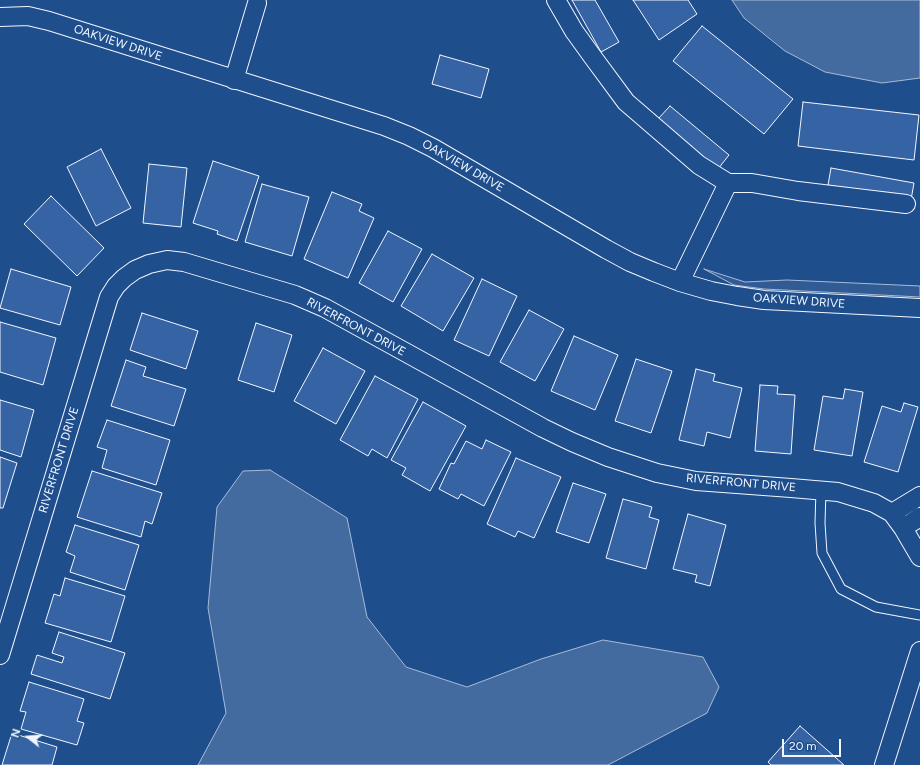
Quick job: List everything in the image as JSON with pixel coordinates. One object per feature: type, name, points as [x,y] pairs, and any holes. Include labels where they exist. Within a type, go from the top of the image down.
[{"type":"street","points":[[556,0],[574,31],[626,102],[700,165],[728,183],[752,183],[798,191],[906,204]]},
{"type":"street","points":[[234,80],[260,1]]},
{"type":"street","name":"OAKVIEW DRIVE","points":[[0,16],[28,16],[49,21],[384,126],[433,148],[630,262],[680,282],[718,292],[764,300],[920,308]]},
{"type":"street","points":[[680,282],[728,183]]},
{"type":"street","name":"RIVERFRONT DRIVE","points":[[0,656],[109,297],[116,286],[135,270],[150,264],[167,260],[184,262],[295,295],[325,308],[544,428],[608,457],[657,474],[696,481],[838,492],[874,502],[892,513],[919,552]]},
{"type":"street","points":[[892,513],[920,496]]},
{"type":"street","points":[[903,528],[920,518]]},
{"type":"street","points":[[884,765],[920,651]]},
{"type":"lane","points":[[821,490],[820,523],[822,553],[841,588],[876,608],[920,616]]},
{"type":"shaded area","points":[[732,0],[920,0],[920,78],[882,83],[825,72],[785,51],[744,18]]},
{"type":"shaded area","points":[[704,269],[745,282],[787,280],[920,286],[920,297],[764,289],[734,285]]},
{"type":"shaded area","points":[[270,470],[347,518],[367,617],[406,667],[467,687],[541,659],[603,640],[703,657],[719,687],[707,713],[608,765],[198,765],[226,713],[208,608],[217,507],[243,471]]},
{"type":"building","points":[[572,0],[595,0],[619,42],[601,52]]},
{"type":"building","points":[[633,0],[688,0],[697,14],[659,40]]},
{"type":"building","points":[[702,26],[793,99],[764,134],[673,61]]},
{"type":"building","points":[[440,55],[489,69],[481,98],[432,84]]},
{"type":"building","points":[[803,102],[919,115],[914,160],[798,146]]},
{"type":"building","points":[[670,106],[729,155],[718,169],[658,119]]},
{"type":"building","points":[[101,149],[131,208],[96,226],[67,167]]},
{"type":"building","points":[[213,161],[259,176],[237,241],[217,234],[218,231],[193,223]]},
{"type":"building","points":[[149,164],[187,168],[181,227],[143,223]]},
{"type":"building","points":[[831,168],[914,183],[911,200],[828,185]]},
{"type":"building","points":[[262,184],[309,197],[292,256],[245,242]]},
{"type":"building","points":[[332,192],[362,204],[359,211],[374,218],[348,278],[304,259]]},
{"type":"building","points":[[51,196],[104,248],[77,276],[24,224]]},
{"type":"building","points":[[388,231],[422,249],[393,302],[359,283]]},
{"type":"building","points":[[432,254],[474,278],[443,331],[401,306]]},
{"type":"building","points":[[11,269],[71,287],[60,325],[0,308]]},
{"type":"building","points":[[482,279],[517,296],[489,356],[454,340]]},
{"type":"building","points":[[529,310],[564,329],[535,381],[500,362]]},
{"type":"building","points":[[142,313],[198,331],[186,369],[130,350]]},
{"type":"building","points":[[0,322],[56,338],[43,385],[0,372]]},
{"type":"building","points":[[256,323],[292,335],[274,392],[238,380]]},
{"type":"building","points":[[574,336],[618,355],[595,410],[551,391]]},
{"type":"building","points":[[323,348],[365,371],[336,424],[294,401]]},
{"type":"building","points":[[636,359],[672,371],[651,433],[615,421]]},
{"type":"building","points":[[126,360],[146,367],[143,376],[186,389],[174,426],[111,406]]},
{"type":"building","points":[[696,369],[715,374],[713,381],[742,388],[730,438],[707,432],[704,446],[679,440]]},
{"type":"building","points":[[375,376],[418,399],[387,458],[372,449],[368,456],[340,440]]},
{"type":"building","points":[[760,385],[778,386],[777,394],[795,395],[791,454],[755,451]]},
{"type":"building","points":[[845,389],[863,392],[852,456],[814,450],[823,396],[843,399]]},
{"type":"building","points":[[0,400],[34,410],[21,457],[0,450]]},
{"type":"building","points":[[423,402],[466,426],[430,491],[402,475],[406,468],[391,460]]},
{"type":"building","points":[[904,403],[918,407],[898,472],[864,462],[882,406],[901,412]]},
{"type":"building","points":[[107,420],[170,440],[156,485],[102,468],[107,450],[97,447]]},
{"type":"building","points":[[486,440],[511,452],[484,506],[461,494],[458,499],[439,489],[451,463],[454,464],[466,441],[482,449]]},
{"type":"building","points":[[0,457],[17,463],[3,508],[0,508]]},
{"type":"building","points":[[516,458],[561,477],[534,538],[518,531],[515,537],[487,524]]},
{"type":"building","points":[[92,471],[162,493],[152,524],[145,521],[141,537],[77,517]]},
{"type":"building","points":[[573,483],[606,494],[589,543],[556,532]]},
{"type":"building","points":[[623,499],[652,507],[649,517],[659,520],[646,569],[606,558]]},
{"type":"building","points":[[688,514],[726,525],[710,586],[695,582],[697,575],[673,569]]},
{"type":"building","points":[[75,525],[139,545],[125,590],[70,572],[75,556],[66,552]]},
{"type":"building","points":[[65,578],[125,596],[111,642],[45,623],[54,594],[60,596]]},
{"type":"building","points":[[59,632],[125,653],[110,699],[31,674],[37,655],[62,663],[64,657],[52,653]]},
{"type":"building","points":[[29,682],[84,699],[77,721],[84,723],[77,745],[21,729],[26,712],[20,711]]},
{"type":"building","points":[[800,726],[844,765],[771,765],[768,762]]},
{"type":"building","points":[[12,733],[57,747],[52,765],[2,765]]}]
